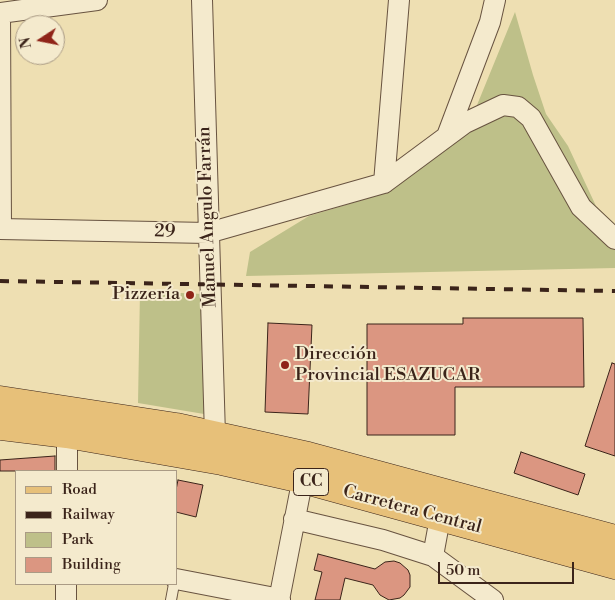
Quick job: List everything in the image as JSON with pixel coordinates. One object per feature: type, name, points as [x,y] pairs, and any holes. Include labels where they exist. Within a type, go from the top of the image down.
[{"type":"main road","name":"Carretera Central","points":[[0,400],[105,415],[215,435],[440,518],[615,565]]},
{"type":"main road","name":"Carretera Central","points":[[0,426],[67,434],[222,462],[305,468],[615,539]]},
{"type":"street","points":[[1,229],[0,13],[97,0]]},
{"type":"street","name":"Manuel Angulo Farrán","points":[[202,0],[215,435]]},
{"type":"street","points":[[384,183],[399,0]]},
{"type":"street","points":[[447,136],[490,22],[495,0]]},
{"type":"street","points":[[384,183],[465,123],[502,105],[518,107],[531,118],[581,206],[615,239]]},
{"type":"street","name":"29","points":[[1,229],[208,233],[384,183]]},
{"type":"street","points":[[67,434],[67,470]]},
{"type":"street","points":[[178,579],[279,599],[305,468]]},
{"type":"street","points":[[433,556],[440,518]]},
{"type":"street","points":[[294,519],[383,540],[433,556],[493,600]]},
{"type":"street","points":[[66,585],[66,600]]},
{"type":"lane","points":[[171,600],[174,585]]},
{"type":"green space","points":[[515,12],[546,114],[568,146],[596,206],[615,224],[615,268],[246,276],[250,252],[309,216],[362,200],[466,132]]},
{"type":"green space","points":[[140,291],[202,294],[204,414],[138,403]]},
{"type":"building","points":[[463,318],[583,318],[584,387],[455,387],[455,435],[367,435],[367,324],[463,324]]},
{"type":"building","points":[[268,323],[312,325],[308,414],[265,412]]},
{"type":"building","points":[[612,363],[615,364],[615,456],[585,446]]},
{"type":"building","points":[[521,452],[585,474],[578,495],[514,473]]},
{"type":"building","points":[[55,456],[55,470],[0,471],[0,460]]},
{"type":"building","points":[[178,480],[203,485],[196,517],[178,512]]},
{"type":"building","points":[[318,554],[375,569],[385,562],[394,561],[400,563],[408,570],[410,587],[400,598],[389,600],[380,595],[373,585],[345,578],[340,600],[315,600],[322,572],[314,570]]},
{"type":"railway","points":[[0,281],[615,291]]},
{"type":"place","name":"Pizzería","points":[[190,295]]},
{"type":"place","name":"Dirección Provincial ESAZUCAR","points":[[285,365]]}]
